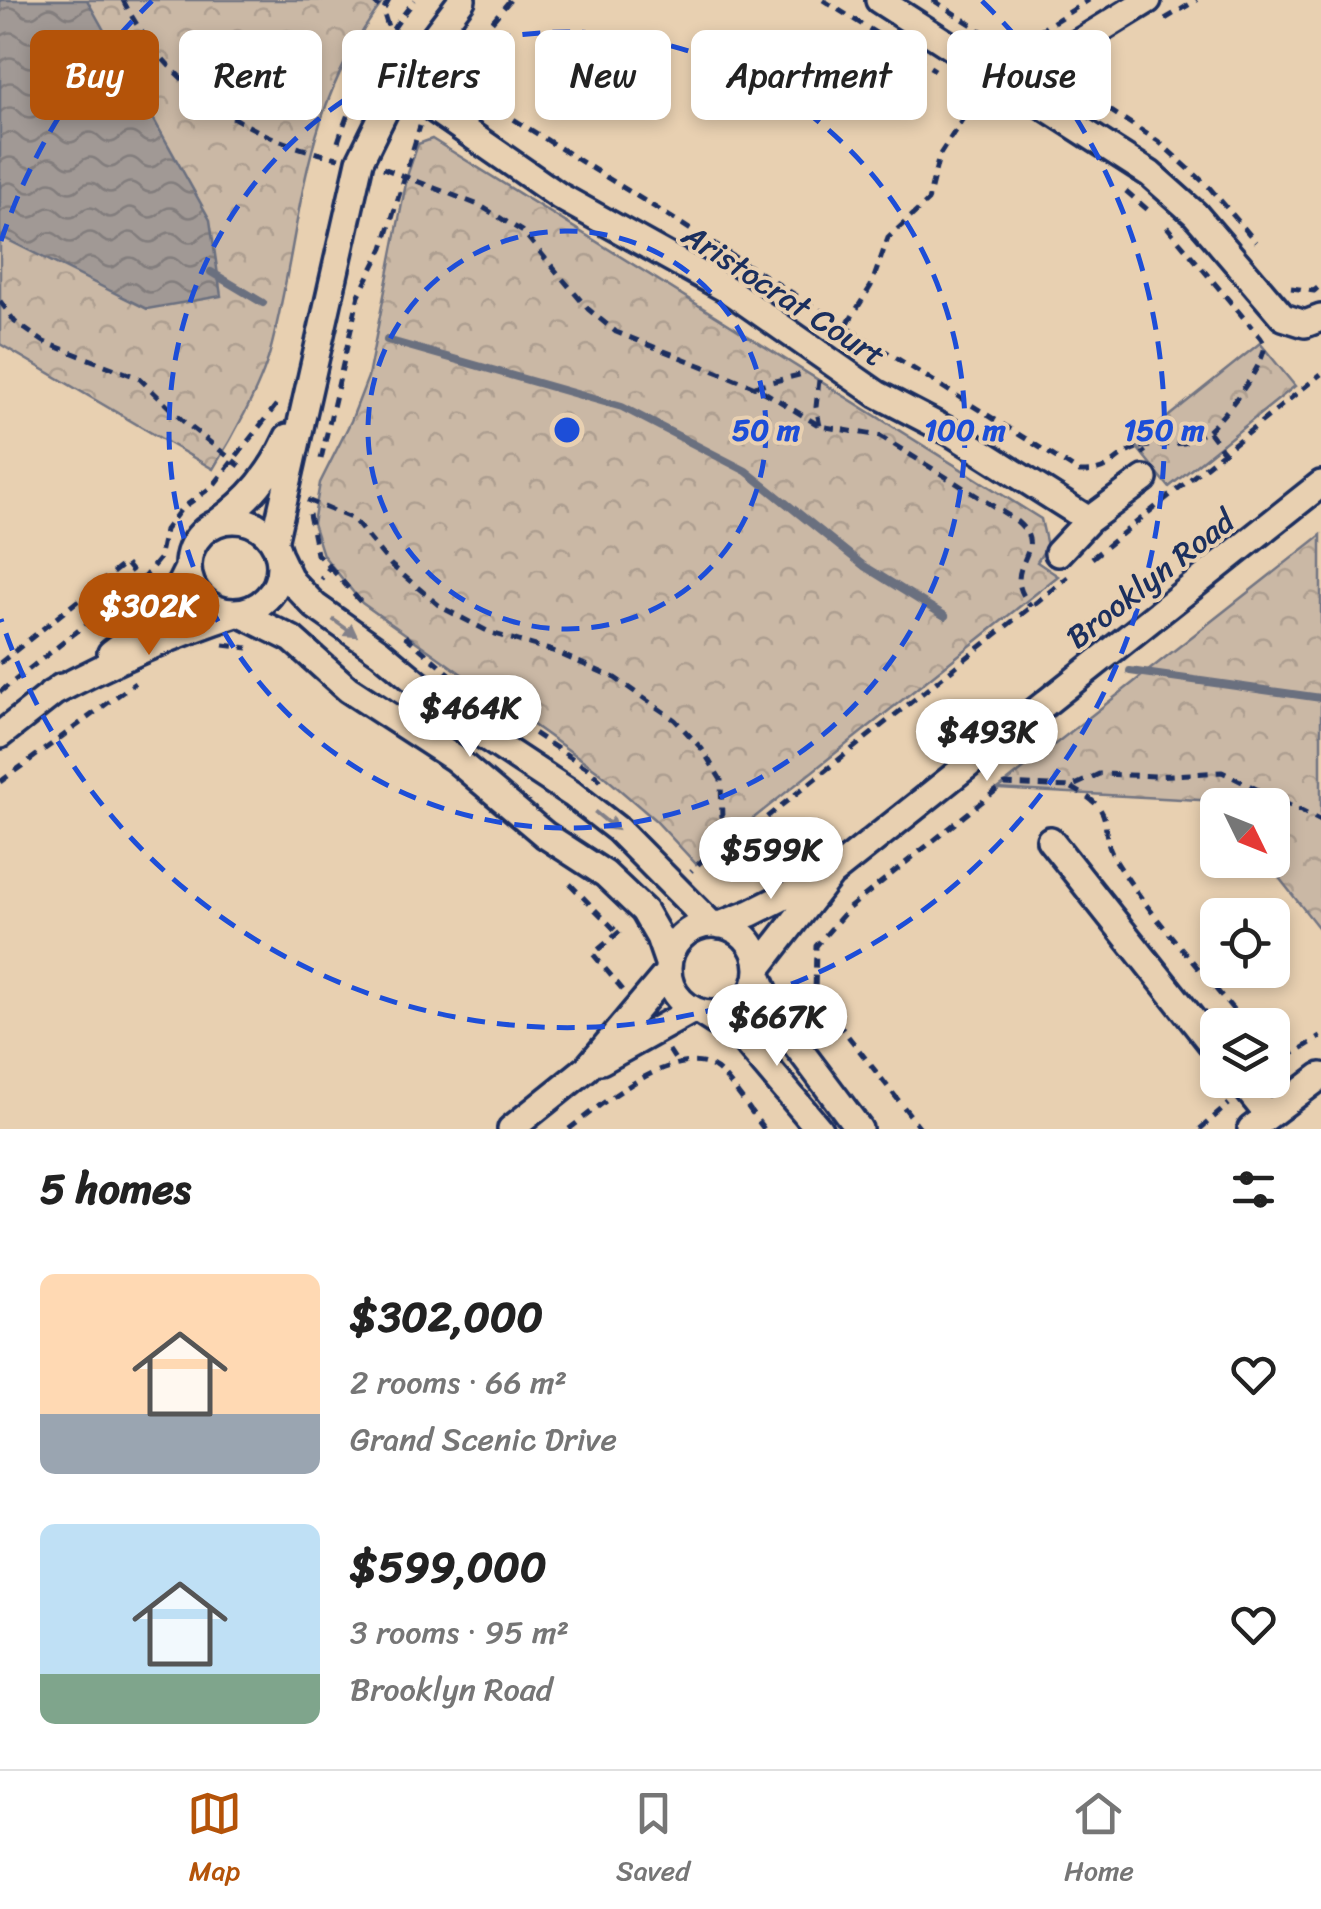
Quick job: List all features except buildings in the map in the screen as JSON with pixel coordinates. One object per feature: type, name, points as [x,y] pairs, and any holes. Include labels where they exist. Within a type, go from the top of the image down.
[{"type":"street","points":[[439,30],[462,0]]},
{"type":"street","points":[[879,0],[947,43]]},
{"type":"street","points":[[1111,31],[1156,10]]},
{"type":"street","points":[[50,694],[197,626],[253,609],[275,588],[280,574],[274,488],[313,377],[360,161],[380,120]]},
{"type":"street","name":"Aristocrat Court","points":[[448,120],[559,196],[728,290],[877,394],[950,432],[1089,520]]},
{"type":"street","points":[[1068,120],[1150,174],[1195,214],[1283,317],[1295,323],[1314,323],[1321,318]]},
{"type":"street","points":[[1066,562],[1089,520],[1148,470]]},
{"type":"street","name":"Brooklyn Road","points":[[715,924],[751,913],[831,874],[1321,484]]},
{"type":"street","points":[[0,735],[50,694],[145,627],[176,595],[195,541],[244,504],[274,488]]},
{"type":"street","points":[[218,522],[250,522],[264,530],[291,580],[307,598],[469,726],[572,794],[617,829],[672,888],[715,924]]},
{"type":"street","points":[[187,570],[198,597],[224,612],[238,613],[292,639],[348,689],[454,758],[545,836],[604,874],[644,911],[659,936],[675,994],[744,1040],[819,1129]]},
{"type":"street","points":[[1050,840],[1200,1029]]},
{"type":"street","name":"Brooklyn Road","points":[[758,971],[831,874]]},
{"type":"street","points":[[511,1129],[587,1068],[668,967],[673,948],[682,936],[715,924],[732,928],[750,944],[775,1017],[859,1129]]},
{"type":"street","points":[[587,1068],[698,1012],[718,1014],[744,1001],[753,989],[758,971]]},
{"type":"street","points":[[1248,1098],[1259,1122],[1321,1076]]},
{"type":"path","points":[[372,0],[383,11],[389,30]]},
{"type":"path","points":[[383,11],[389,0]]},
{"type":"path","points":[[392,30],[416,0]]},
{"type":"path","points":[[485,30],[510,0]]},
{"type":"path","points":[[823,0],[946,77]]},
{"type":"path","points":[[933,0],[981,30]]},
{"type":"path","points":[[1039,30],[1089,0]]},
{"type":"path","points":[[1156,10],[1197,0]]},
{"type":"path","points":[[124,1],[157,52],[193,89],[219,108],[276,139],[405,174],[481,206],[523,232],[588,309],[616,332],[752,386],[820,426],[880,436],[1028,530],[1031,545],[1017,580],[1020,594],[1031,606]]},
{"type":"path","points":[[1111,112],[1158,141],[1209,187],[1256,242]]},
{"type":"path","points":[[515,119],[1079,472],[1102,472],[1128,451],[1184,443],[1208,432],[1230,410],[1264,355],[1264,343],[1166,226]]},
{"type":"path","points":[[330,174],[346,120]]},
{"type":"path","points":[[321,461],[359,294],[383,248],[423,120]]},
{"type":"path","points":[[824,359],[871,286],[888,238],[928,201],[940,156],[962,120]]},
{"type":"path","points":[[1116,183],[1154,215]]},
{"type":"path","points":[[1249,324],[1292,288],[1314,290],[1321,284]]},
{"type":"path","points":[[0,301],[15,322],[44,342],[139,378],[182,421],[274,488],[353,520],[391,565],[441,607],[491,633],[579,661],[615,678],[675,720],[702,749],[720,780],[722,820],[707,856]]},
{"type":"path","points":[[752,386],[811,371],[820,376],[816,407],[820,426]]},
{"type":"path","points":[[1089,560],[1321,374]]},
{"type":"path","points":[[0,692],[140,582],[158,559],[165,530],[181,509],[214,486],[280,401]]},
{"type":"path","points":[[1208,432],[1224,452]]},
{"type":"path","points":[[1140,447],[1148,470]]},
{"type":"path","points":[[313,490],[308,519],[317,554],[371,612]]},
{"type":"path","points":[[672,888],[707,856],[728,848],[1031,606],[1066,562]]},
{"type":"path","points":[[307,598],[330,567]]},
{"type":"path","points":[[397,630],[452,675]]},
{"type":"path","points":[[212,650],[225,645],[266,653],[280,633]]},
{"type":"path","points":[[465,688],[587,768],[614,793]]},
{"type":"path","points":[[1071,787],[1101,808],[1108,826],[1108,848],[1126,878],[1232,1008]]},
{"type":"path","points":[[638,1008],[592,954],[644,911]]},
{"type":"path","points":[[821,1001],[921,1129]]},
{"type":"path","points":[[1290,1054],[1321,1038]]},
{"type":"path","points":[[569,1129],[629,1086],[686,1061],[715,1068],[764,1129]]},
{"type":"green space","points":[[0,0],[384,0],[364,30],[342,30],[342,70],[322,118],[322,30],[179,30],[179,120],[321,120],[270,352],[245,412],[213,469],[0,344]]},
{"type":"green space","points":[[432,139],[1041,519],[1047,546],[1037,562],[1058,576],[696,864],[655,820],[598,771],[362,603],[323,555],[313,523],[320,483],[368,377],[408,173],[418,144]]},
{"type":"green space","points":[[1260,343],[1295,386],[1169,487],[1134,444]]},
{"type":"green space","points":[[1321,535],[1321,931],[1279,878],[1290,878],[1290,788],[1200,788],[1200,800],[998,789]]},
{"type":"water","points":[[0,0],[87,0],[104,30],[30,30],[30,120],[154,120],[210,220],[221,296],[147,309],[0,236]]},
{"type":"waterway","points":[[211,272],[263,303]]},
{"type":"waterway","points":[[387,340],[622,407],[746,471],[864,566],[945,616]]},
{"type":"waterway","points":[[1130,671],[1321,698]]}]
